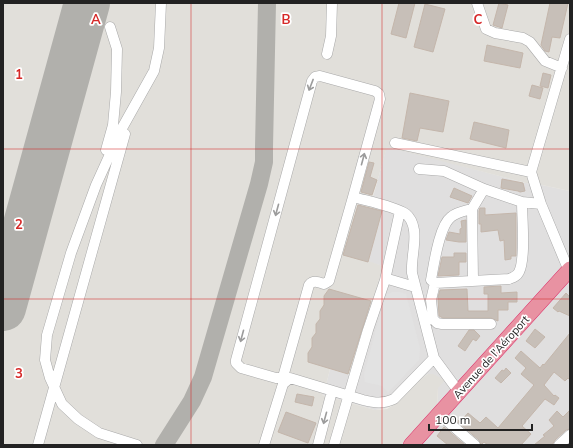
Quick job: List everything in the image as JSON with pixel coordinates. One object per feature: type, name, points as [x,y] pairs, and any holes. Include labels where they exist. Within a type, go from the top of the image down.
[{"type":"highway","name":"Avenue de l'Aéroport","points":[[411,445],[570,270]]},
{"type":"street","points":[[137,445],[99,433],[78,419],[62,404],[54,388],[44,360],[48,335],[71,253],[96,185],[121,130],[154,71],[159,48],[161,3]]},
{"type":"street","points":[[327,54],[331,36],[332,3]]},
{"type":"street","points":[[477,3],[486,29],[495,33],[523,38],[530,42],[545,62],[562,68]]},
{"type":"street","points":[[96,185],[113,125],[116,92],[117,49],[110,28]]},
{"type":"street","points":[[570,39],[530,172],[541,204],[570,270]]},
{"type":"street","points":[[320,76],[375,91],[379,94],[380,99],[353,197],[329,281],[324,284],[311,282],[309,285],[283,377],[276,378],[239,366],[236,363],[236,360],[312,81],[315,77],[320,76]]},
{"type":"street","points":[[38,445],[130,115]]},
{"type":"street","points":[[395,143],[530,172]]},
{"type":"street","points":[[419,169],[444,171],[484,189],[522,202],[541,204]]},
{"type":"street","points":[[473,280],[472,209],[484,189]]},
{"type":"street","points":[[353,197],[400,211],[407,215],[413,225],[412,274],[434,358],[459,392]]},
{"type":"street","points":[[435,283],[509,279],[515,277],[522,263],[522,202]]},
{"type":"street","points":[[435,283],[431,280],[435,258],[440,238],[448,220],[457,213],[472,209]]},
{"type":"street","points":[[334,445],[368,330],[385,280],[400,211]]},
{"type":"street","points":[[385,280],[388,279],[416,287]]},
{"type":"street","points":[[435,283],[431,300],[433,319],[437,323],[490,324]]},
{"type":"street","points":[[264,445],[283,384],[290,378],[375,403],[386,403],[394,399],[434,358]]},
{"type":"street","points":[[318,445],[332,391]]},
{"type":"street","points":[[440,414],[475,445]]},
{"type":"street","points":[[559,445],[570,435]]},
{"type":"shaded area","points":[[3,3],[570,3],[570,191],[526,183],[387,147],[370,207],[382,211],[368,261],[383,266],[352,375],[330,369],[322,395],[375,410],[387,409],[398,402],[420,379],[428,374],[433,374],[445,380],[438,388],[437,409],[404,445],[3,445]]},
{"type":"shaded area","points":[[387,146],[526,183],[570,191],[570,445],[404,445],[437,409],[438,388],[428,374],[420,379],[398,402],[387,408],[375,410],[322,395],[330,369],[351,375],[383,266],[368,262],[382,211],[370,208]]},
{"type":"shaded area","points":[[392,292],[406,294],[420,348],[419,360],[388,393],[382,386],[365,382],[364,374],[385,296]]},
{"type":"building","points":[[399,3],[415,3],[406,38],[391,34]]},
{"type":"building","points":[[499,3],[508,5],[502,28],[493,25]]},
{"type":"building","points":[[550,3],[568,3],[560,38],[552,37],[549,52],[545,51],[541,45]]},
{"type":"building","points":[[425,4],[445,9],[433,52],[414,47]]},
{"type":"building","points":[[487,45],[523,53],[520,68],[484,61]]},
{"type":"building","points":[[543,73],[551,75],[548,88],[540,86]]},
{"type":"building","points":[[532,85],[543,88],[540,99],[529,96]]},
{"type":"building","points":[[410,93],[449,101],[443,132],[420,128],[417,141],[402,138]]},
{"type":"building","points":[[474,122],[509,130],[506,148],[470,139]]},
{"type":"building","points":[[369,162],[374,163],[370,177],[377,180],[372,195],[361,192]]},
{"type":"building","points":[[502,179],[523,183],[525,191],[520,192],[501,188]]},
{"type":"building","points":[[454,188],[472,196],[468,203],[450,197]]},
{"type":"building","points":[[358,205],[382,211],[368,262],[343,255]]},
{"type":"building","points":[[480,208],[485,208],[485,215],[516,213],[516,256],[511,256],[511,259],[505,260],[504,240],[500,241],[498,230],[481,232],[481,224],[479,224]]},
{"type":"building","points":[[466,220],[466,242],[446,240],[449,232],[460,234],[460,229],[462,228],[461,221]]},
{"type":"building","points":[[454,253],[466,253],[466,262],[459,262],[459,275],[438,276],[442,257],[454,257]]},
{"type":"building","points":[[501,286],[501,293],[517,292],[517,302],[508,302],[508,310],[498,310],[498,321],[491,318],[443,318],[439,316],[438,297],[440,290],[467,289],[468,311],[488,311],[488,294],[484,294],[484,287]]},
{"type":"building","points":[[329,289],[371,301],[348,374],[308,362],[308,353],[312,347],[312,338],[316,333],[316,324],[320,319],[320,311],[324,305],[324,296]]},
{"type":"building","points":[[566,293],[570,297],[570,316],[559,311],[558,312],[553,308]]},
{"type":"building","points":[[535,329],[545,337],[535,348],[526,341]]},
{"type":"building","points":[[469,330],[474,330],[480,336],[476,341],[473,339],[465,351],[458,346]]},
{"type":"building","points":[[570,333],[570,380],[568,378],[565,381],[554,372],[544,385],[554,396],[555,395],[559,398],[554,405],[545,399],[522,426],[531,434],[521,445],[488,445],[484,442],[481,445],[479,440],[453,418],[454,417],[460,422],[468,413],[480,423],[486,417],[498,428],[534,385],[521,374],[526,368],[515,358],[521,351],[540,368]]},
{"type":"building","points":[[506,368],[511,373],[501,383],[495,378],[502,370],[504,371]]},
{"type":"building","points":[[297,394],[314,397],[312,406],[295,402]]},
{"type":"building","points":[[570,410],[570,429],[566,430],[555,440],[552,445],[534,445],[554,426],[549,420],[557,411],[563,417]]},
{"type":"building","points":[[286,412],[316,423],[308,443],[278,432]]},
{"type":"building","points":[[444,427],[465,445],[448,445],[437,436]]},
{"type":"taxiway","points":[[164,445],[192,401],[203,377],[259,184],[264,162],[267,3]]},
{"type":"runway","points":[[3,308],[87,3]]}]
